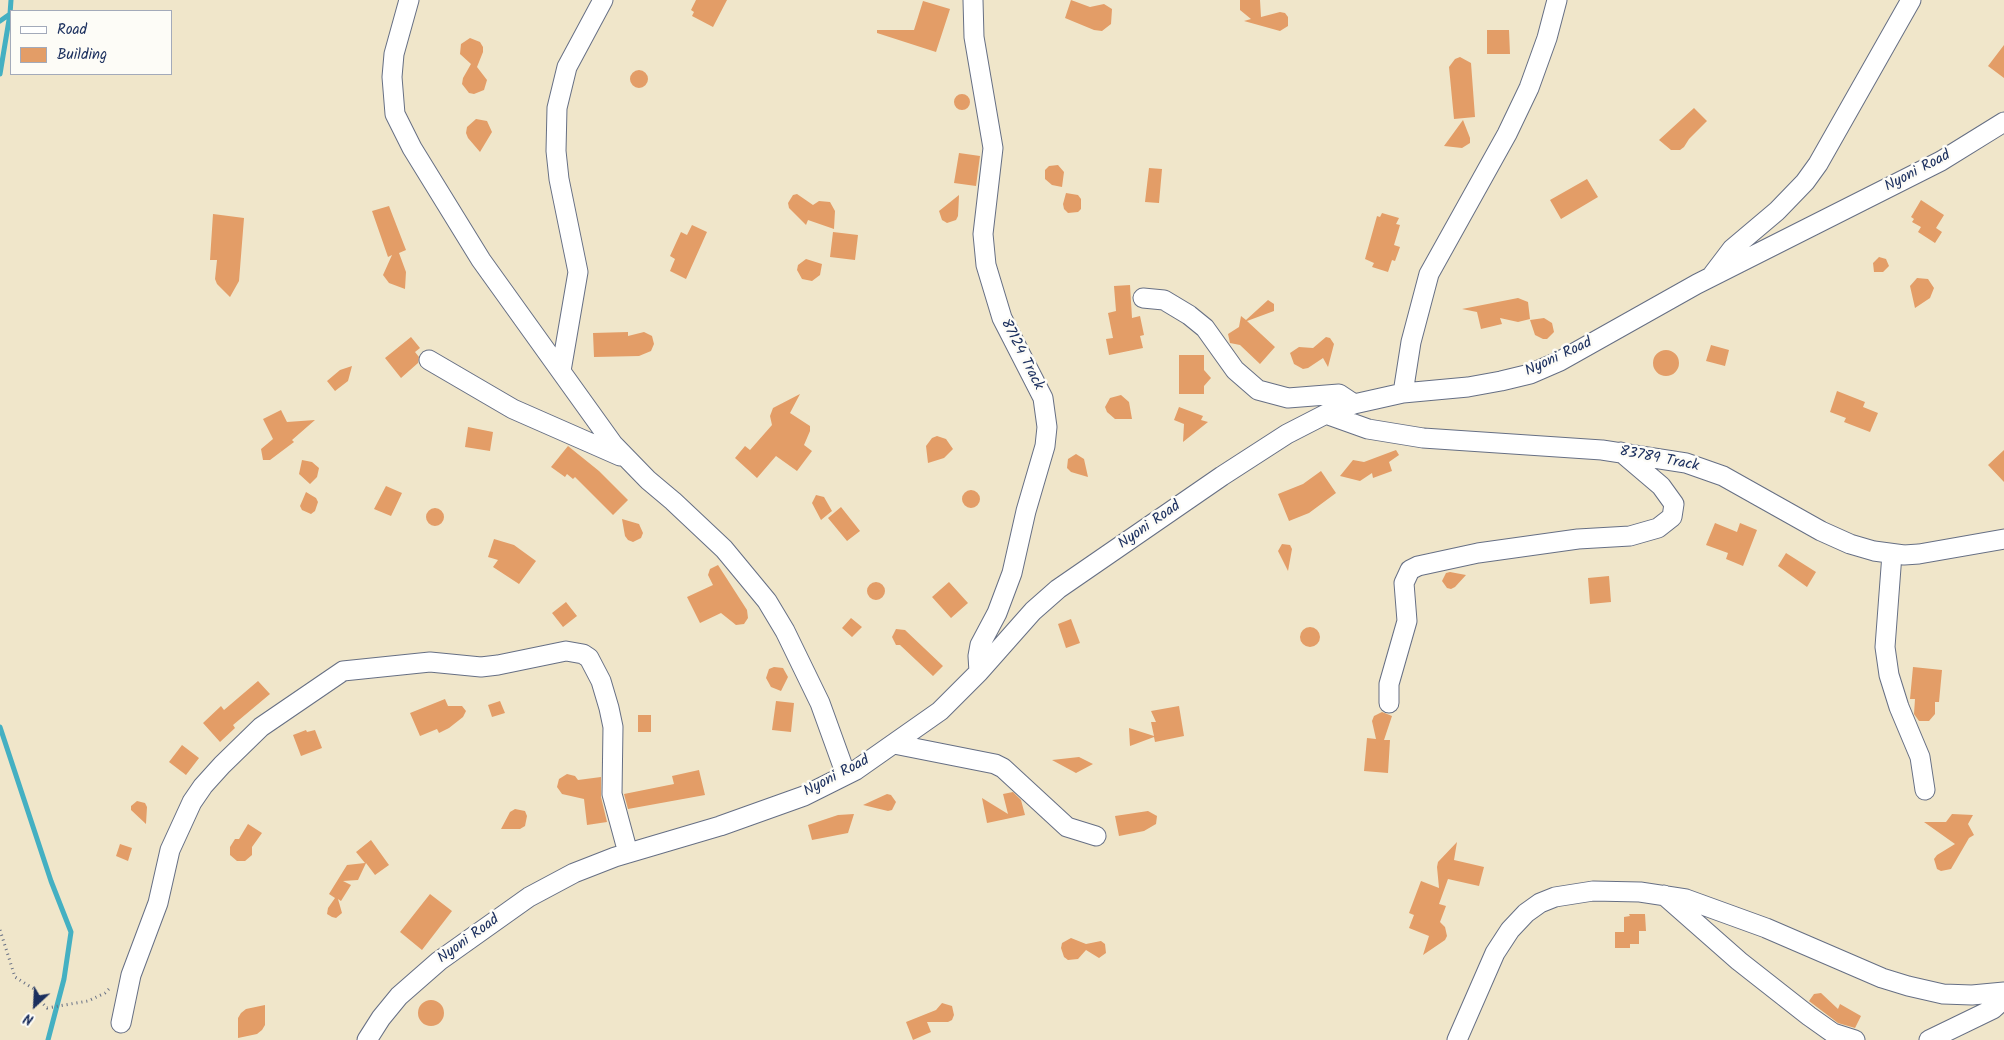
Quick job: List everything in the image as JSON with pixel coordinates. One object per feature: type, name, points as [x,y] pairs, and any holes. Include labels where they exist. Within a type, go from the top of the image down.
[{"type":"street","points":[[409,0],[394,54],[392,77],[395,114],[412,148],[481,260],[624,457],[724,549],[767,601],[785,631],[820,703],[846,775]]},
{"type":"street","points":[[561,371],[578,272],[560,179],[556,143],[557,108],[567,67],[603,0]]},
{"type":"street","name":"87124 Track","points":[[973,0],[974,37],[993,148],[983,234],[986,265],[1002,318],[1043,398],[1047,427],[1045,446],[1026,512],[1012,573],[997,613],[980,645],[978,656],[979,672]]},
{"type":"street","points":[[1403,393],[1411,342],[1429,274],[1507,134],[1529,88],[1547,38],[1557,0]]},
{"type":"street","points":[[1711,277],[1732,249],[1777,211],[1805,182],[1818,164],[1911,0]]},
{"type":"street","name":"Nyoni Road","points":[[367,1040],[380,1018],[400,996],[439,961],[529,897],[574,873],[628,853],[729,822],[804,796],[846,775],[894,744],[940,711],[979,672],[1033,611],[1058,589],[1222,476],[1287,434],[1326,414],[1354,404],[1403,393],[1468,387],[1530,374],[1560,361],[1711,277],[1941,161],[2004,122]]},
{"type":"street","points":[[1143,298],[1164,300],[1189,315],[1210,334],[1235,370],[1258,390],[1288,398],[1339,394],[1354,404]]},
{"type":"street","points":[[429,360],[513,408],[624,457]]},
{"type":"street","name":"83789 Track","points":[[1326,414],[1368,429],[1423,438],[1457,442],[1523,443],[1621,452],[1703,467],[1850,544],[1892,554],[1919,554],[2004,539]]},
{"type":"street","points":[[1389,702],[1389,684],[1405,635],[1407,608],[1404,583],[1410,570],[1418,566],[1478,552],[1578,539],[1617,538],[1658,528],[1672,517],[1674,504],[1661,486],[1621,452]]},
{"type":"street","points":[[1892,554],[1885,647],[1899,707],[1920,758],[1926,790]]},
{"type":"street","points":[[120,1024],[136,958],[158,903],[170,850],[192,802],[203,786],[261,727],[343,671],[430,662],[481,667],[566,651],[583,654],[590,658],[601,681],[610,708],[613,727],[612,794],[628,853]]},
{"type":"street","points":[[894,744],[995,764],[1008,772],[1067,826],[1096,836]]},
{"type":"street","points":[[1457,1040],[1495,954],[1510,930],[1526,913],[1540,903],[1555,898],[1593,891],[1663,894],[1686,899],[1766,928],[1882,978],[1908,986],[1943,994],[1972,995],[2004,992]]},
{"type":"street","points":[[1663,894],[1739,961],[1808,1016],[1833,1033],[1855,1040]]},
{"type":"street","points":[[1929,1040],[1993,1009],[2004,999]]},
{"type":"path","points":[[0,930],[15,977],[34,990],[47,1008],[88,1001],[105,993],[110,987]]},
{"type":"building","points":[[696,0],[727,0],[713,27],[692,16],[694,12],[691,10]]},
{"type":"building","points":[[1071,0],[1090,7],[1104,4],[1112,9],[1111,24],[1102,31],[1094,30],[1065,18]]},
{"type":"building","points":[[1240,0],[1260,0],[1261,17],[1280,12],[1285,13],[1288,17],[1288,26],[1280,31],[1244,21],[1251,19],[1240,10]]},
{"type":"building","points":[[923,1],[950,9],[936,52],[877,33],[877,30],[914,30]]},
{"type":"building","points":[[1487,30],[1509,30],[1510,54],[1487,54]]},
{"type":"building","points":[[470,38],[480,42],[483,47],[477,67],[487,80],[484,90],[474,94],[469,93],[462,84],[463,78],[471,64],[460,54],[461,44]]},
{"type":"building","points":[[2004,45],[2004,78],[1988,66]]},
{"type":"building","points":[[1460,57],[1471,63],[1475,117],[1454,119],[1449,67],[1455,59]]},
{"type":"building","points":[[635,70],[643,70],[648,75],[646,86],[635,88],[630,83],[630,75]]},
{"type":"building","points":[[959,94],[965,94],[970,99],[968,108],[959,110],[954,105],[954,99]]},
{"type":"building","points":[[1694,108],[1707,121],[1689,139],[1684,147],[1680,150],[1671,150],[1659,140]]},
{"type":"building","points":[[476,119],[487,121],[492,132],[480,152],[466,133],[467,127]]},
{"type":"building","points":[[1463,120],[1470,143],[1462,148],[1444,146]]},
{"type":"building","points":[[959,153],[980,156],[976,186],[954,183]]},
{"type":"building","points":[[1058,165],[1064,172],[1062,187],[1052,185],[1045,179],[1045,170],[1049,166]]},
{"type":"building","points":[[1149,168],[1162,169],[1159,203],[1145,202]]},
{"type":"building","points":[[1587,179],[1598,197],[1561,219],[1550,200]]},
{"type":"building","points":[[1066,193],[1078,195],[1081,199],[1081,209],[1078,212],[1068,213],[1064,209],[1063,204]]},
{"type":"building","points":[[797,194],[813,205],[819,201],[830,202],[835,211],[834,229],[808,220],[806,225],[789,208],[788,203],[793,195]]},
{"type":"building","points":[[959,195],[958,216],[956,220],[947,223],[942,220],[939,211]]},
{"type":"building","points":[[1921,200],[1944,215],[1936,228],[1942,232],[1935,243],[1918,232],[1921,227],[1912,222],[1914,219],[1911,217]]},
{"type":"building","points":[[389,206],[406,250],[399,253],[406,272],[405,289],[389,283],[383,275],[392,255],[388,257],[372,211]]},
{"type":"building","points":[[1382,213],[1399,218],[1396,224],[1400,225],[1394,245],[1400,247],[1395,261],[1392,260],[1388,272],[1372,267],[1374,263],[1365,259],[1377,216],[1380,217]]},
{"type":"building","points":[[213,214],[244,218],[239,281],[230,297],[217,284],[215,279],[217,260],[210,260]]},
{"type":"building","points":[[692,225],[707,232],[686,279],[670,271],[675,259],[670,256],[681,232],[687,235]]},
{"type":"building","points":[[833,232],[858,235],[855,260],[830,257]]},
{"type":"building","points":[[1879,257],[1886,259],[1889,266],[1883,272],[1874,272],[1873,263]]},
{"type":"building","points":[[806,259],[822,264],[820,275],[812,281],[802,279],[797,270],[798,265]]},
{"type":"building","points":[[1917,278],[1928,279],[1934,288],[1930,298],[1915,308],[1910,286]]},
{"type":"building","points":[[1130,285],[1132,318],[1140,316],[1144,335],[1140,336],[1143,348],[1109,355],[1106,339],[1113,338],[1108,313],[1116,311],[1114,286]]},
{"type":"building","points":[[1518,298],[1528,302],[1530,319],[1518,322],[1500,318],[1502,324],[1481,329],[1477,312],[1462,309]]},
{"type":"building","points":[[1268,300],[1274,304],[1274,311],[1247,321],[1275,347],[1260,364],[1240,345],[1230,343],[1228,334],[1239,327],[1241,316],[1246,320]]},
{"type":"building","points":[[1544,318],[1552,323],[1554,332],[1547,339],[1535,335],[1530,320]]},
{"type":"building","points":[[628,332],[628,336],[644,332],[652,336],[654,344],[651,351],[639,356],[594,357],[593,333]]},
{"type":"building","points":[[411,337],[420,348],[415,352],[419,357],[418,363],[401,378],[385,358]]},
{"type":"building","points":[[1326,337],[1330,338],[1334,344],[1328,367],[1323,358],[1308,368],[1303,369],[1294,364],[1290,353],[1299,347],[1313,348]]},
{"type":"building","points":[[1711,345],[1729,350],[1725,366],[1706,361]]},
{"type":"building","points":[[1666,350],[1675,354],[1679,363],[1675,372],[1666,376],[1657,372],[1653,363],[1657,354]]},
{"type":"building","points":[[1179,355],[1204,355],[1204,370],[1211,378],[1204,386],[1204,394],[1179,394]]},
{"type":"building","points":[[352,366],[348,381],[335,391],[327,381],[340,370]]},
{"type":"building","points":[[1837,391],[1865,402],[1863,407],[1878,413],[1870,432],[1844,422],[1846,418],[1830,412]]},
{"type":"building","points":[[800,394],[790,413],[810,426],[810,431],[804,445],[812,451],[797,471],[776,456],[757,478],[735,458],[745,446],[750,450],[772,425],[770,416],[773,408]]},
{"type":"building","points":[[1121,395],[1129,402],[1132,419],[1115,419],[1107,412],[1105,407],[1110,398]]},
{"type":"building","points":[[1179,407],[1203,416],[1201,420],[1208,422],[1183,442],[1184,424],[1174,420]]},
{"type":"building","points":[[281,410],[287,422],[315,420],[292,440],[294,442],[270,460],[263,460],[261,449],[273,439],[263,419]]},
{"type":"building","points":[[468,427],[493,432],[490,451],[465,447]]},
{"type":"building","points":[[937,436],[946,439],[953,449],[944,458],[928,463],[926,446],[932,438]]},
{"type":"building","points":[[568,446],[599,471],[628,500],[613,515],[575,477],[573,479],[567,474],[565,477],[551,467]]},
{"type":"building","points":[[1396,450],[1399,455],[1389,462],[1392,471],[1373,478],[1372,473],[1360,481],[1340,476],[1353,460],[1364,462]]},
{"type":"building","points":[[2004,450],[2004,482],[1988,465]]},
{"type":"building","points":[[1076,454],[1084,459],[1088,477],[1071,472],[1067,468],[1068,459]]},
{"type":"building","points":[[302,460],[312,462],[319,468],[317,477],[310,484],[299,474]]},
{"type":"building","points":[[1321,471],[1336,493],[1309,513],[1289,521],[1278,494],[1303,484]]},
{"type":"building","points":[[386,486],[402,493],[391,516],[374,509]]},
{"type":"building","points":[[971,490],[979,495],[980,499],[975,507],[971,508],[963,503],[962,499],[967,491]]},
{"type":"building","points":[[306,492],[316,498],[318,502],[315,511],[311,514],[302,510],[300,506]]},
{"type":"building","points":[[816,495],[824,497],[832,511],[821,520],[812,503]]},
{"type":"building","points":[[841,507],[860,531],[847,541],[828,518]]},
{"type":"building","points":[[431,508],[439,508],[444,513],[442,524],[431,526],[426,521],[426,513]]},
{"type":"building","points":[[622,519],[639,524],[643,533],[641,538],[633,542],[628,540],[625,536]]},
{"type":"building","points":[[1715,523],[1737,532],[1740,523],[1757,530],[1743,566],[1726,559],[1728,553],[1706,545]]},
{"type":"building","points":[[494,539],[514,545],[536,561],[519,584],[493,567],[498,560],[488,557]]},
{"type":"building","points":[[1282,544],[1290,545],[1292,549],[1288,571],[1278,551]]},
{"type":"building","points":[[1786,553],[1816,572],[1807,587],[1778,566]]},
{"type":"building","points":[[718,565],[747,610],[748,618],[744,624],[736,625],[721,613],[700,623],[687,597],[713,585],[708,575],[710,569]]},
{"type":"building","points":[[1446,573],[1466,575],[1451,589],[1447,588],[1442,581]]},
{"type":"building","points":[[1609,576],[1611,602],[1590,604],[1588,578]]},
{"type":"building","points":[[876,582],[882,585],[885,591],[882,597],[876,600],[870,597],[867,591],[870,585]]},
{"type":"building","points":[[949,582],[968,603],[951,618],[932,597]]},
{"type":"building","points":[[566,602],[577,616],[563,627],[552,613]]},
{"type":"building","points":[[851,618],[862,627],[852,637],[842,628]]},
{"type":"building","points":[[1071,619],[1080,643],[1066,648],[1058,624]]},
{"type":"building","points":[[1310,627],[1317,630],[1320,637],[1317,644],[1310,647],[1303,644],[1300,637],[1303,630]]},
{"type":"building","points":[[896,629],[905,630],[943,666],[933,676],[900,645],[896,645],[892,637]]},
{"type":"building","points":[[774,667],[783,668],[788,677],[781,691],[771,687],[766,678],[769,669]]},
{"type":"building","points":[[1913,667],[1942,670],[1939,702],[1935,702],[1935,714],[1929,721],[1919,721],[1914,714],[1915,699],[1910,699]]},
{"type":"building","points":[[258,681],[270,694],[233,725],[235,728],[220,742],[203,723],[221,706],[224,710]]},
{"type":"building","points":[[445,699],[448,706],[462,706],[466,711],[463,717],[439,733],[437,729],[420,736],[410,713]]},
{"type":"building","points":[[500,701],[505,713],[492,717],[488,705]]},
{"type":"building","points":[[776,701],[794,703],[791,732],[772,730]]},
{"type":"building","points":[[1179,706],[1184,736],[1155,742],[1154,737],[1130,746],[1129,728],[1154,736],[1151,722],[1156,722],[1151,711]]},
{"type":"building","points":[[1382,712],[1392,716],[1384,740],[1390,740],[1388,773],[1364,771],[1367,738],[1376,739],[1372,721],[1374,716]]},
{"type":"building","points":[[638,715],[651,715],[651,732],[638,732]]},
{"type":"building","points":[[306,730],[307,732],[315,730],[322,748],[301,756],[293,735]]},
{"type":"building","points":[[182,745],[199,758],[186,775],[169,762]]},
{"type":"building","points":[[1079,757],[1093,764],[1076,773],[1052,760]]},
{"type":"building","points":[[699,770],[705,795],[628,809],[624,794],[674,784],[672,776]]},
{"type":"building","points":[[567,774],[575,776],[578,780],[601,777],[601,797],[607,822],[587,825],[584,799],[562,794],[557,787],[559,779]]},
{"type":"building","points":[[1013,792],[1021,800],[1025,815],[987,823],[982,798],[1008,814],[1003,794]]},
{"type":"building","points":[[887,794],[891,795],[896,802],[892,810],[888,811],[863,805]]},
{"type":"building","points":[[137,801],[145,803],[147,807],[146,824],[131,810],[131,806]]},
{"type":"building","points":[[515,809],[525,811],[527,816],[525,826],[520,829],[501,829],[510,812]]},
{"type":"building","points":[[1148,811],[1157,816],[1156,824],[1144,831],[1119,836],[1115,816]]},
{"type":"building","points":[[854,814],[848,833],[812,840],[808,825],[838,815]]},
{"type":"building","points":[[1952,814],[1973,815],[1968,824],[1974,835],[1969,838],[1951,869],[1941,871],[1937,869],[1934,859],[1937,855],[1955,844],[1924,822],[1946,822]]},
{"type":"building","points":[[248,824],[262,833],[252,847],[252,855],[245,861],[237,861],[230,855],[230,847],[235,839],[239,839]]},
{"type":"building","points":[[371,840],[389,865],[375,875],[366,863],[358,880],[343,881],[351,885],[341,901],[338,899],[342,913],[336,918],[332,917],[327,914],[328,908],[335,898],[329,894],[347,865],[365,863],[356,852]]},
{"type":"building","points":[[1457,842],[1454,860],[1484,867],[1479,886],[1448,879],[1439,904],[1446,906],[1440,922],[1445,927],[1447,936],[1445,940],[1423,955],[1429,936],[1409,928],[1414,915],[1409,913],[1421,881],[1439,888],[1438,862]]},
{"type":"building","points":[[120,844],[132,848],[128,861],[116,856]]},
{"type":"building","points":[[430,894],[452,911],[422,950],[400,932]]},
{"type":"building","points":[[1629,914],[1645,914],[1646,931],[1639,931],[1639,944],[1630,944],[1630,948],[1615,948],[1615,932],[1624,932],[1624,917],[1630,916]]},
{"type":"building","points":[[1071,938],[1086,944],[1101,941],[1105,944],[1106,953],[1099,958],[1086,950],[1078,959],[1068,960],[1064,957],[1061,948],[1062,943]]},
{"type":"building","points":[[1821,993],[1838,1009],[1840,1004],[1861,1016],[1855,1028],[1838,1023],[1809,1001],[1814,994]]},
{"type":"building","points":[[431,1000],[440,1004],[444,1013],[440,1022],[431,1026],[422,1022],[418,1013],[422,1004]]},
{"type":"building","points":[[942,1003],[952,1006],[954,1015],[952,1020],[948,1022],[927,1022],[931,1032],[913,1040],[906,1022],[936,1010]]},
{"type":"building","points":[[265,1005],[265,1025],[262,1030],[257,1034],[238,1038],[238,1018],[241,1013],[246,1009]]},
{"type":"waterway","points":[[10,10],[11,0]]},
{"type":"waterway","points":[[0,21],[10,14]]},
{"type":"waterway","points":[[0,74],[10,14]]},
{"type":"waterway","points":[[0,727],[51,881],[71,932],[64,979],[48,1040]]}]
